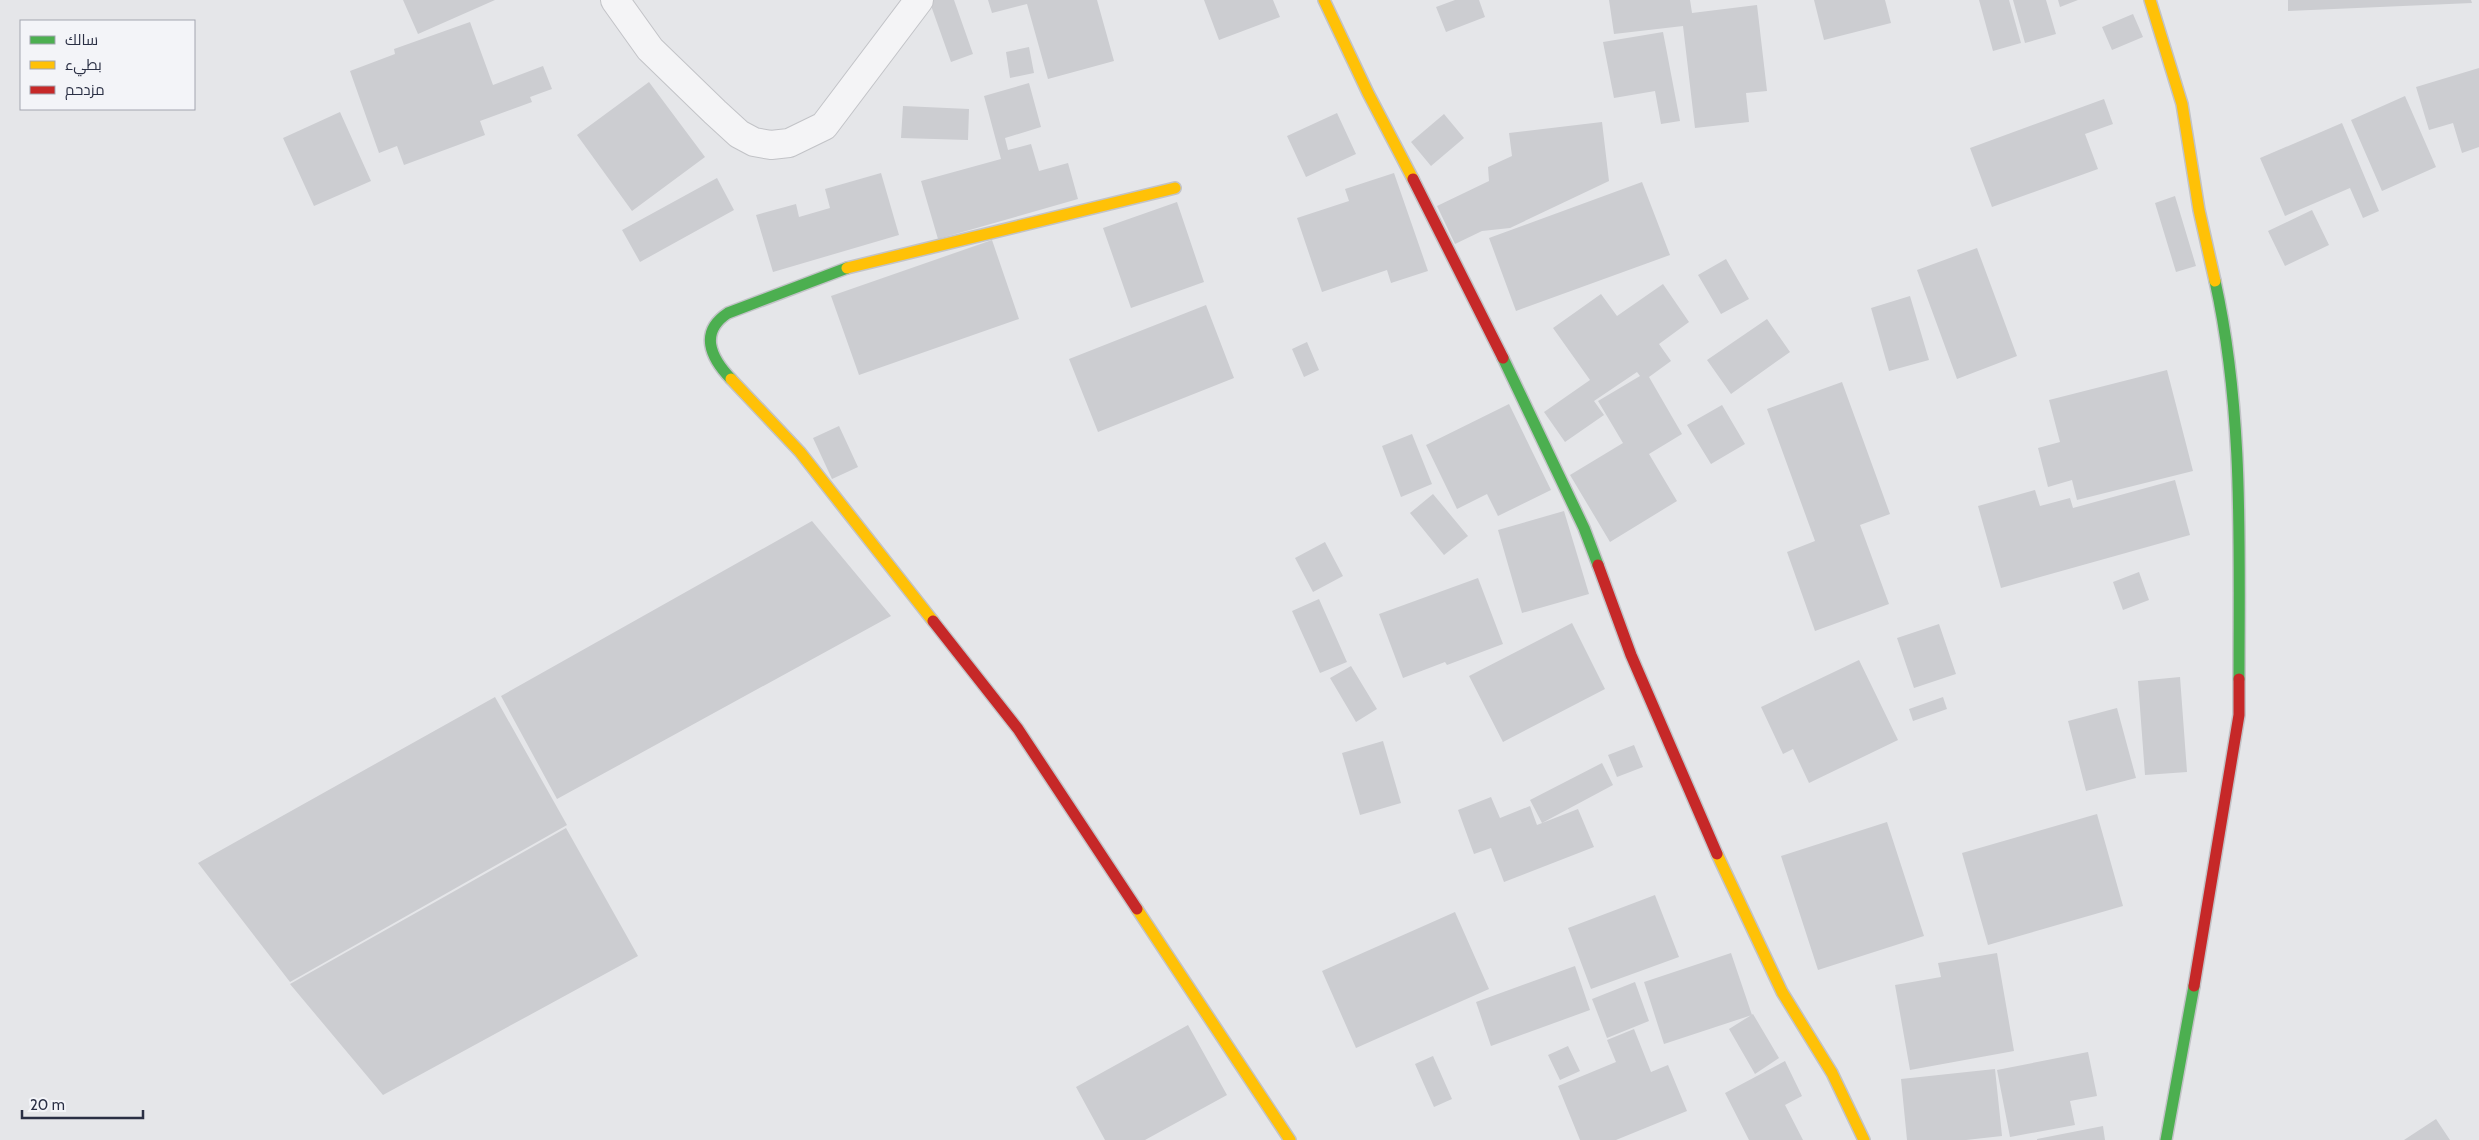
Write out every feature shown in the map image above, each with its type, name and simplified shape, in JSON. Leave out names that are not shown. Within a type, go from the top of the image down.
[{"type":"street","points":[[615,0],[650,49],[715,112],[739,134],[754,142],[771,145],[789,143],[824,126],[919,0]]},
{"type":"street","points":[[1324,0],[1368,93],[1475,299],[1584,528],[1631,655],[1696,809],[1782,992],[1832,1073],[1864,1140]]},
{"type":"street","points":[[2150,0],[2182,104],[2199,210],[2226,330],[2234,392],[2239,550],[2239,715],[2204,928],[2166,1140]]},
{"type":"street","points":[[1175,188],[837,271],[728,313],[711,327],[710,341],[715,357],[726,374],[800,452],[1018,729],[1290,1140]]},
{"type":"building","points":[[403,0],[495,0],[418,34]]},
{"type":"building","points":[[929,0],[954,0],[973,54],[951,62]]},
{"type":"building","points":[[988,0],[1097,0],[1114,61],[1048,79],[1027,4],[992,13]]},
{"type":"building","points":[[1204,0],[1273,0],[1280,17],[1219,40]]},
{"type":"building","points":[[1455,0],[1479,0],[1485,17],[1446,32],[1436,7]]},
{"type":"building","points":[[1609,0],[1690,0],[1692,13],[1757,5],[1767,91],[1746,93],[1749,122],[1695,128],[1683,26],[1614,34]]},
{"type":"building","points":[[1814,0],[1885,0],[1891,23],[1824,40]]},
{"type":"building","points":[[1979,0],[2009,0],[2021,43],[1993,51]]},
{"type":"building","points":[[2013,0],[2046,0],[2056,34],[2025,43]]},
{"type":"building","points":[[2058,0],[2078,0],[2060,7]]},
{"type":"building","points":[[2288,0],[2471,0],[2472,3],[2288,11]]},
{"type":"building","points":[[2133,14],[2143,37],[2112,50],[2102,27]]},
{"type":"building","points":[[470,22],[493,85],[543,66],[552,89],[530,97],[532,102],[480,121],[485,135],[404,165],[397,146],[379,153],[350,71],[395,54],[394,49]]},
{"type":"building","points":[[1663,32],[1680,121],[1661,124],[1655,91],[1614,98],[1603,42]]},
{"type":"building","points":[[1029,47],[1034,73],[1010,78],[1006,52]]},
{"type":"building","points":[[2479,68],[2479,147],[2462,153],[2453,123],[2429,130],[2416,87]]},
{"type":"building","points":[[649,82],[705,157],[632,211],[577,135]]},
{"type":"building","points":[[1029,83],[1041,127],[1005,138],[1008,150],[1031,144],[1039,171],[1068,163],[1078,199],[938,239],[921,181],[1001,159],[984,96]]},
{"type":"building","points":[[2405,96],[2436,167],[2382,191],[2351,120]]},
{"type":"building","points":[[2104,99],[2113,124],[2085,134],[2098,169],[1992,207],[1970,148]]},
{"type":"building","points":[[903,106],[969,109],[968,140],[901,138]]},
{"type":"building","points":[[340,112],[371,181],[314,206],[283,138]]},
{"type":"building","points":[[1337,113],[1356,154],[1306,177],[1287,136]]},
{"type":"building","points":[[1444,114],[1464,138],[1431,166],[1411,142]]},
{"type":"building","points":[[1602,122],[1609,181],[1510,228],[1482,231],[1455,244],[1437,206],[1489,181],[1488,167],[1512,156],[1509,133]]},
{"type":"building","points":[[2342,123],[2379,211],[2363,218],[2350,188],[2285,216],[2260,158]]},
{"type":"building","points":[[881,173],[899,235],[773,272],[756,215],[796,204],[799,217],[830,208],[825,189]]},
{"type":"building","points":[[1394,173],[1428,271],[1391,283],[1387,270],[1322,292],[1297,218],[1349,201],[1345,189]]},
{"type":"building","points":[[717,178],[734,210],[640,262],[622,230]]},
{"type":"building","points":[[1642,182],[1670,255],[1516,311],[1489,238]]},
{"type":"building","points":[[2175,196],[2196,266],[2176,272],[2155,203]]},
{"type":"building","points":[[1177,202],[1204,282],[1131,308],[1103,228]]},
{"type":"building","points":[[2312,210],[2329,245],[2285,266],[2268,231]]},
{"type":"building","points":[[992,240],[1019,319],[859,375],[831,296]]},
{"type":"building","points":[[1977,248],[2017,356],[1957,379],[1917,270]]},
{"type":"building","points":[[1726,259],[1749,299],[1721,314],[1698,275]]},
{"type":"building","points":[[1663,284],[1689,322],[1659,344],[1671,361],[1649,377],[1682,434],[1649,454],[1677,501],[1610,542],[1570,475],[1623,443],[1598,401],[1640,376],[1637,372],[1594,401],[1604,415],[1565,442],[1544,412],[1590,380],[1553,328],[1601,294],[1617,316]]},
{"type":"building","points":[[1910,296],[1929,360],[1889,371],[1871,308]]},
{"type":"building","points":[[1206,305],[1234,378],[1098,432],[1069,359]]},
{"type":"building","points":[[1767,319],[1790,352],[1731,394],[1707,360]]},
{"type":"building","points":[[1307,342],[1319,370],[1304,377],[1292,349]]},
{"type":"building","points":[[2167,370],[2193,471],[2077,500],[2072,480],[2048,487],[2038,448],[2060,442],[2049,400]]},
{"type":"building","points":[[1842,382],[1890,514],[1860,525],[1889,604],[1815,631],[1787,552],[1815,541],[1767,409]]},
{"type":"building","points":[[1509,404],[1551,490],[1498,516],[1487,494],[1457,509],[1426,445]]},
{"type":"building","points":[[1722,405],[1745,444],[1711,464],[1687,425]]},
{"type":"building","points":[[839,426],[858,467],[832,479],[813,438]]},
{"type":"building","points":[[1412,434],[1432,484],[1401,497],[1382,446]]},
{"type":"building","points":[[2175,480],[2190,535],[2001,588],[1978,506],[2035,490],[2040,506],[2070,498],[2073,508]]},
{"type":"building","points":[[1433,494],[1468,536],[1444,555],[1410,513]]},
{"type":"building","points":[[1564,511],[1589,594],[1522,613],[1498,530]]},
{"type":"building","points":[[812,521],[891,616],[557,799],[501,696]]},
{"type":"building","points":[[1325,542],[1343,576],[1313,592],[1295,558]]},
{"type":"building","points":[[2139,572],[2149,600],[2123,610],[2113,582]]},
{"type":"building","points":[[1478,578],[1503,644],[1447,665],[1445,662],[1403,678],[1379,614]]},
{"type":"building","points":[[1319,599],[1347,662],[1320,673],[1292,611]]},
{"type":"building","points":[[1572,623],[1605,689],[1503,742],[1469,676]]},
{"type":"building","points":[[1939,624],[1956,674],[1914,688],[1897,638]]},
{"type":"building","points":[[1859,660],[1898,740],[1809,783],[1793,749],[1783,754],[1761,707]]},
{"type":"building","points":[[1351,666],[1377,709],[1356,722],[1330,678]]},
{"type":"building","points":[[2180,677],[2187,772],[2145,775],[2138,681]]},
{"type":"building","points":[[495,697],[567,825],[290,982],[198,863]]},
{"type":"building","points":[[1943,697],[1947,709],[1913,721],[1909,709]]},
{"type":"building","points":[[2117,708],[2136,778],[2086,791],[2068,721]]},
{"type":"building","points":[[1383,741],[1401,803],[1360,815],[1342,753]]},
{"type":"building","points":[[1634,745],[1643,767],[1617,777],[1608,755]]},
{"type":"building","points":[[1602,763],[1613,785],[1542,823],[1530,800]]},
{"type":"building","points":[[1491,797],[1500,818],[1530,806],[1537,825],[1578,809],[1594,847],[1504,882],[1491,848],[1474,854],[1458,810]]},
{"type":"building","points":[[2097,814],[2123,906],[1988,945],[1962,853]]},
{"type":"building","points":[[1887,822],[1924,936],[1818,970],[1781,856]]},
{"type":"building","points":[[566,828],[638,956],[383,1095],[290,984]]},
{"type":"building","points":[[1655,895],[1679,957],[1591,989],[1568,928]]},
{"type":"building","points":[[1455,912],[1489,989],[1356,1048],[1322,971]]},
{"type":"building","points":[[1731,953],[1752,1015],[1664,1044],[1644,982]]},
{"type":"building","points":[[1997,953],[2014,1051],[1910,1070],[1895,985],[1941,977],[1938,963]]},
{"type":"building","points":[[1575,966],[1590,1010],[1491,1046],[1476,1002]]},
{"type":"building","points":[[1635,982],[1649,1021],[1607,1038],[1592,999]]},
{"type":"building","points":[[1753,1014],[1779,1058],[1755,1074],[1729,1029]]},
{"type":"building","points":[[1188,1025],[1227,1095],[1145,1140],[1105,1140],[1076,1087]]},
{"type":"building","points":[[1634,1029],[1651,1072],[1668,1065],[1687,1111],[1616,1140],[1580,1140],[1558,1086],[1616,1062],[1607,1040]]},
{"type":"building","points":[[1568,1046],[1580,1071],[1560,1080],[1548,1055]]},
{"type":"building","points":[[2088,1052],[2097,1096],[2070,1101],[2075,1125],[2010,1137],[1997,1070]]},
{"type":"building","points":[[1433,1056],[1452,1099],[1434,1107],[1415,1064]]},
{"type":"building","points":[[1785,1061],[1802,1096],[1785,1105],[1803,1140],[1749,1140],[1725,1093]]},
{"type":"building","points":[[1995,1069],[2002,1136],[1966,1140],[1907,1140],[1901,1079]]},
{"type":"building","points":[[2436,1119],[2450,1140],[2404,1140]]},
{"type":"building","points":[[2103,1126],[2105,1140],[2037,1140],[2037,1139]]},
{"type":"traffic: fast","points":[[731,379],[718,362],[711,345],[713,328],[719,320],[728,313],[847,268]]},
{"type":"traffic: fast","points":[[2215,281],[2231,379],[2235,429],[2239,529],[2239,679]]},
{"type":"traffic: fast","points":[[1503,358],[1584,528],[1598,565]]},
{"type":"traffic: fast","points":[[2166,1140],[2194,986]]},
{"type":"traffic: slow","points":[[1324,0],[1368,93],[1413,179]]},
{"type":"traffic: slow","points":[[2150,0],[2182,104],[2199,210],[2215,281]]},
{"type":"traffic: slow","points":[[847,268],[1175,188]]},
{"type":"traffic: slow","points":[[731,379],[800,452],[933,621]]},
{"type":"traffic: slow","points":[[1717,854],[1782,992],[1832,1073],[1864,1140]]},
{"type":"traffic: slow","points":[[1137,909],[1290,1140]]},
{"type":"traffic: jam","points":[[1413,179],[1503,358]]},
{"type":"traffic: jam","points":[[1598,565],[1631,655],[1717,854]]},
{"type":"traffic: jam","points":[[933,621],[1018,729],[1137,909]]},
{"type":"traffic: jam","points":[[2194,986],[2239,715],[2239,679]]}]
